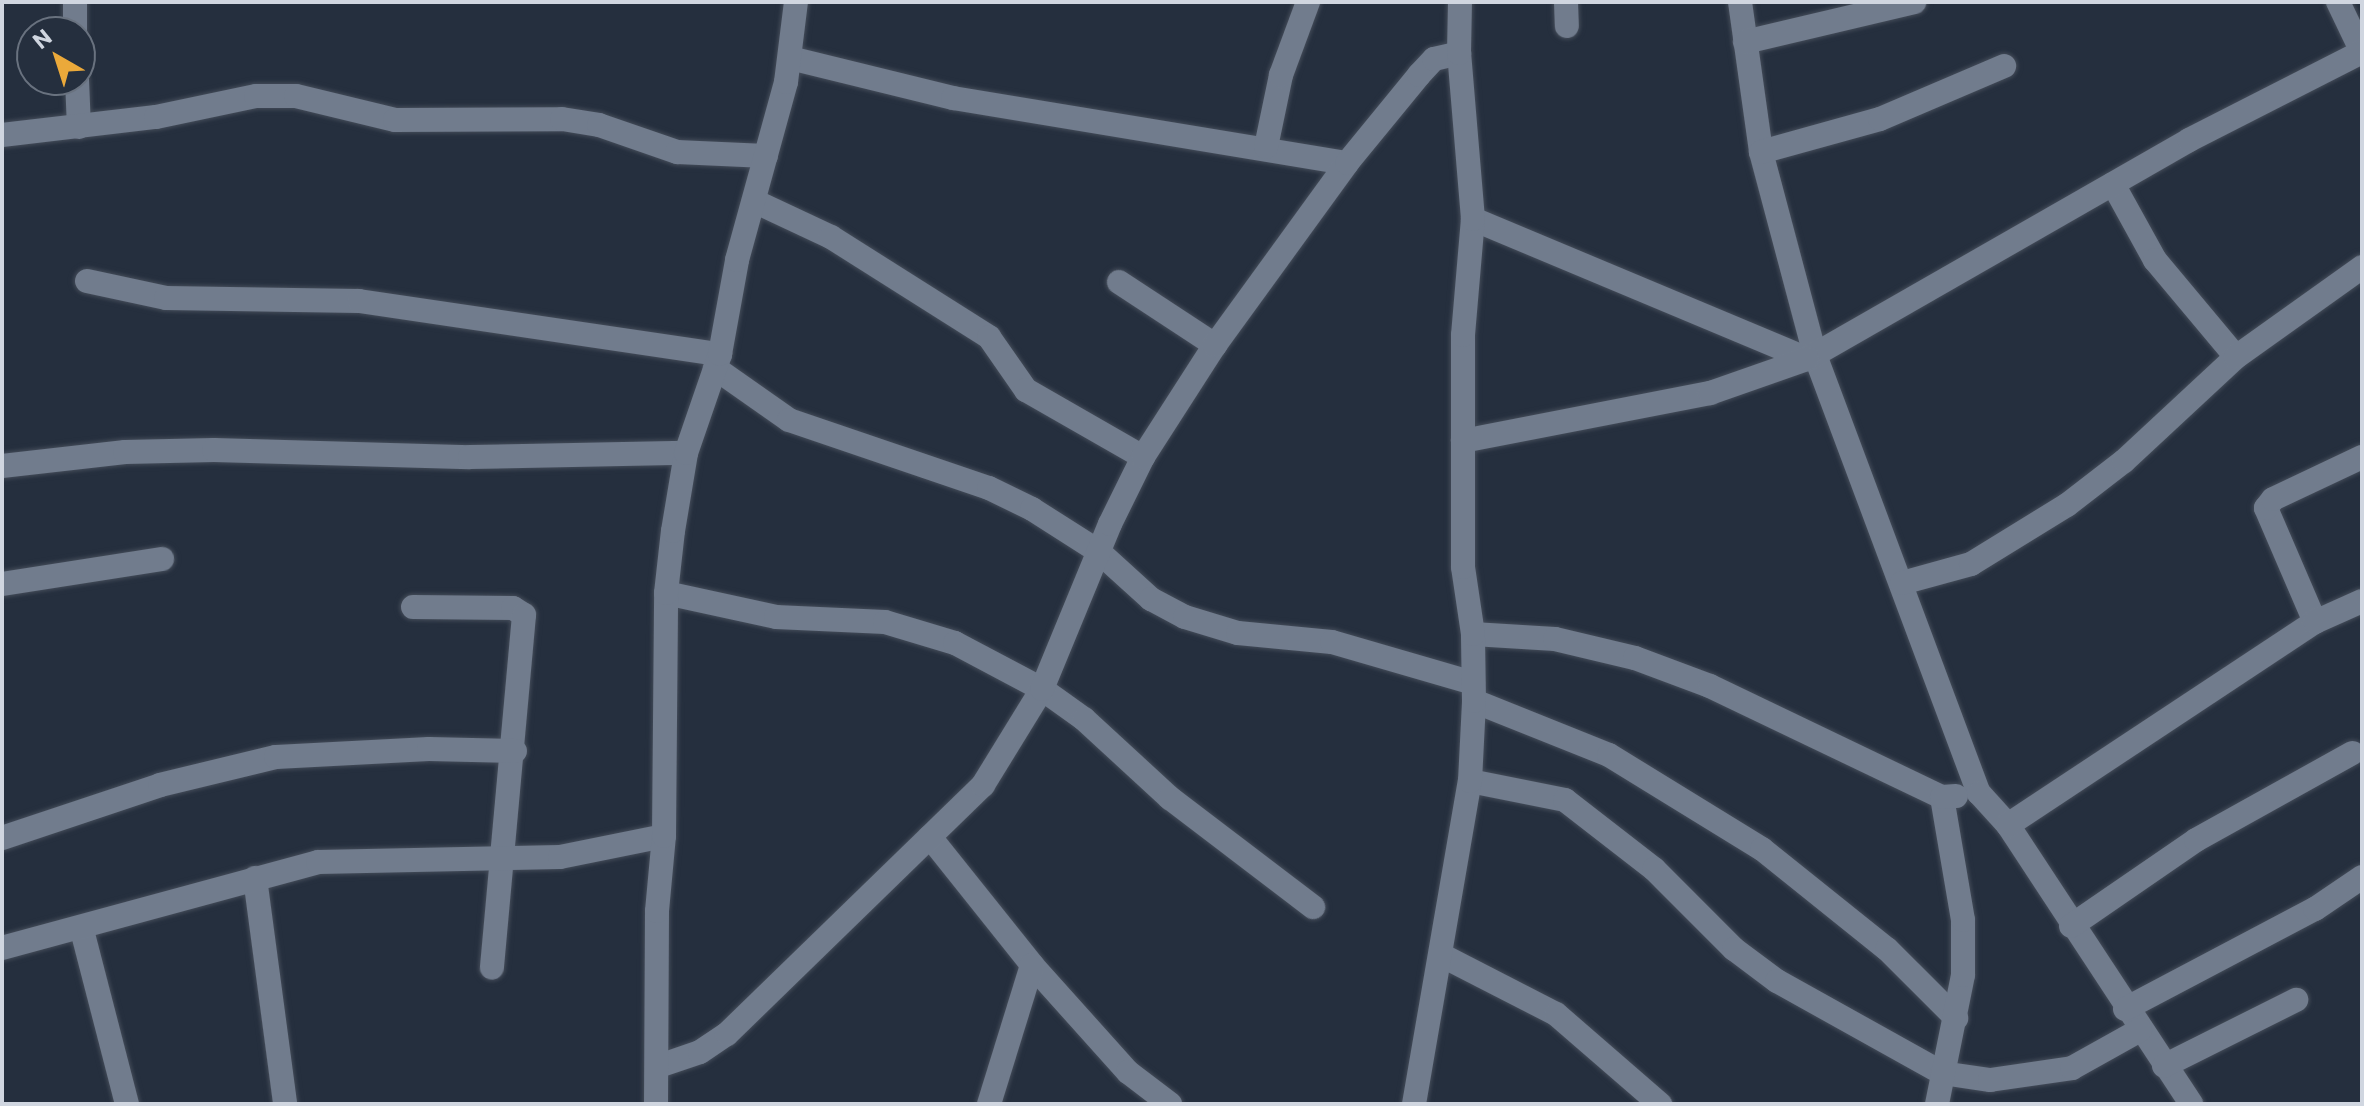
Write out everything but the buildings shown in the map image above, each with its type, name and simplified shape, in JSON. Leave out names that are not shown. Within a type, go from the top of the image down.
[{"type":"street","points":[[656,1104],[659,1066],[657,911],[664,836],[666,593],[686,453],[718,361],[790,58],[796,2]]},
{"type":"street","points":[[1266,147],[1281,75],[1308,2]]},
{"type":"street","points":[[1414,1104],[1470,781],[1474,692],[1473,634],[1463,567],[1463,335],[1473,219],[1459,53],[1460,2]]},
{"type":"street","points":[[1740,2],[1761,152],[1811,357],[1902,583],[1979,793],[2008,825],[2125,1009],[2191,1104]]},
{"type":"street","points":[[1745,42],[1914,2]]},
{"type":"street","points":[[1463,441],[1710,393],[1811,357],[2113,184],[2362,52],[2338,2]]},
{"type":"street","points":[[659,1066],[700,1052],[736,1026],[983,785],[1042,689],[1098,551],[1143,457],[1215,345],[1347,163],[1434,59],[1459,53]]},
{"type":"street","points":[[790,58],[953,98],[1266,147],[1347,163]]},
{"type":"street","points":[[1761,152],[1880,119],[2004,66]]},
{"type":"street","points":[[78,96],[79,127]]},
{"type":"street","points":[[2,135],[79,127],[256,96],[296,96],[395,120],[562,119],[599,125],[677,152],[766,156]]},
{"type":"street","points":[[2113,184],[2155,260],[2236,357]]},
{"type":"street","points":[[754,201],[831,237],[989,337],[1026,390],[1143,457]]},
{"type":"street","points":[[1473,219],[1811,357]]},
{"type":"street","points":[[1902,583],[1971,564],[2067,505],[2124,461],[2236,357],[2362,267]]},
{"type":"street","points":[[87,281],[166,298],[359,301],[718,361],[789,420],[989,488],[1098,551],[1151,599],[1185,617],[1238,633],[1332,642],[1474,692],[1609,755],[1762,849],[1887,949],[1956,1018]]},
{"type":"street","points":[[1119,282],[1215,345]]},
{"type":"street","points":[[2,466],[125,452],[199,450],[470,457],[686,453]]},
{"type":"street","points":[[2315,622],[2266,508],[2273,499],[2362,457]]},
{"type":"street","points":[[2,584],[162,559]]},
{"type":"street","points":[[666,593],[776,617],[913,628],[1042,689],[1200,822],[1313,907]]},
{"type":"street","points":[[2008,825],[2315,622],[2362,601]]},
{"type":"street","points":[[413,607],[513,608],[524,615],[515,751],[500,860],[492,968]]},
{"type":"street","points":[[1473,634],[1555,639],[1635,658],[1710,686],[1942,797],[1979,793]]},
{"type":"street","points":[[2,838],[160,785],[276,757],[429,749],[515,751]]},
{"type":"street","points":[[2071,926],[2196,840],[2352,753]]},
{"type":"street","points":[[1470,781],[1565,800],[1654,869],[1734,949],[1777,981],[1942,1073],[1990,1080],[2072,1068],[2140,1030]]},
{"type":"street","points":[[1937,1104],[1963,975],[1963,920],[1942,797]]},
{"type":"street","points":[[2,948],[82,930],[255,878],[352,859],[500,860],[560,857],[664,836]]},
{"type":"street","points":[[930,837],[1032,965],[1128,1072],[1170,1104]]},
{"type":"street","points":[[2125,1009],[2315,909],[2362,877]]},
{"type":"street","points":[[255,878],[285,1104]]},
{"type":"street","points":[[82,930],[127,1104]]},
{"type":"street","points":[[1441,955],[1556,1014],[1660,1104]]},
{"type":"street","points":[[989,1104],[1032,965]]},
{"type":"street","points":[[2164,1066],[2296,1000]]}]
